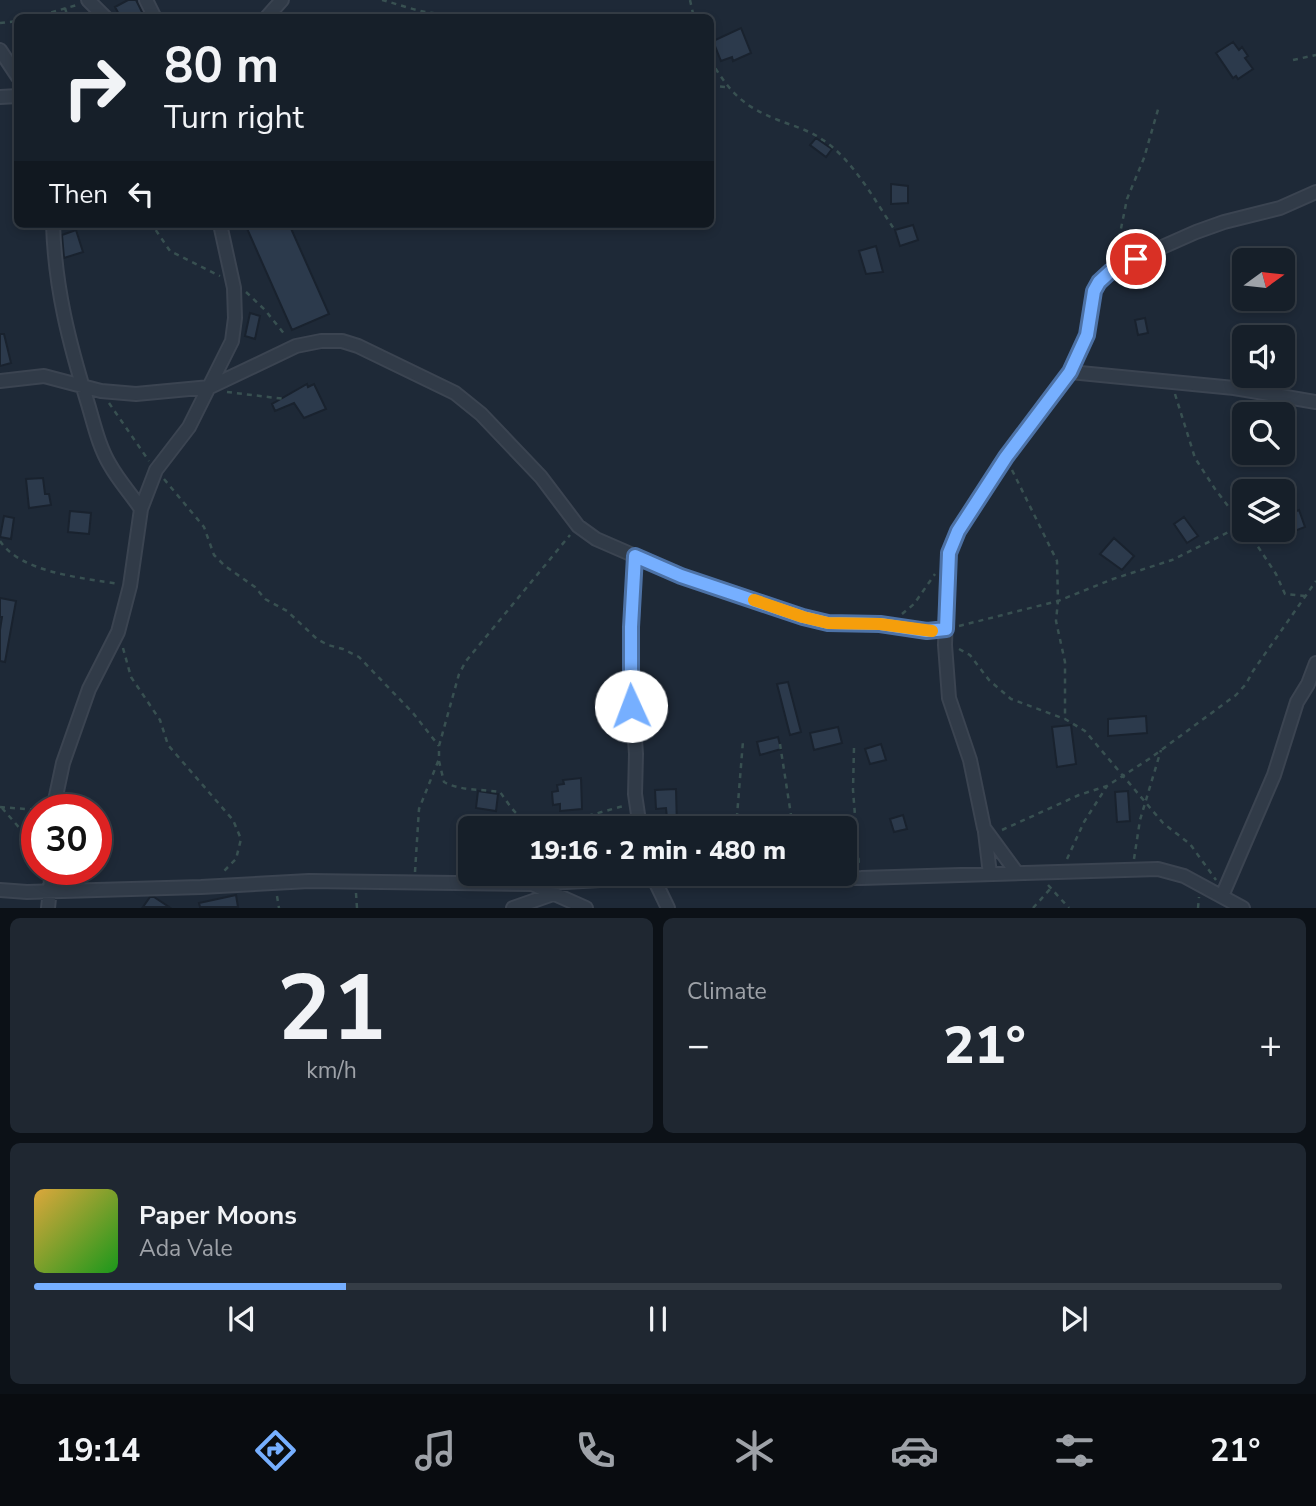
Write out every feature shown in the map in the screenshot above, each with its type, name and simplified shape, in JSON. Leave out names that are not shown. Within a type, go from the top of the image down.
[{"type":"street","points":[[270,14],[282,0]]},
{"type":"street","points":[[89,1],[102,14]]},
{"type":"street","points":[[0,50],[14,71]]},
{"type":"street","points":[[990,874],[987,832],[970,761],[949,698],[945,645],[949,553],[958,531],[1006,457],[1070,372],[1087,335],[1094,291],[1099,282],[1111,271],[1196,232],[1280,208],[1316,192]]},
{"type":"street","points":[[53,228],[56,279],[83,387],[106,458],[141,509]]},
{"type":"street","points":[[56,794],[63,763],[89,689],[118,632],[130,586],[141,509],[156,470],[189,427],[213,386],[232,341],[235,318],[232,281],[221,228]]},
{"type":"street","points":[[0,381],[44,376],[101,391],[136,394],[213,386],[296,346],[321,341],[342,341],[358,346],[455,393],[481,414],[541,477],[578,526],[596,539],[681,576],[803,617],[828,623],[880,624],[927,631],[946,629]]},
{"type":"street","points":[[1070,372],[1172,380],[1292,396],[1316,402]]},
{"type":"street","points":[[635,556],[630,666],[638,816]]},
{"type":"street","points":[[1223,893],[1274,775],[1297,702],[1316,663]]},
{"type":"street","points":[[987,832],[1017,873]]},
{"type":"street","points":[[857,878],[1169,871],[1223,893],[1243,908]]},
{"type":"street","points":[[0,890],[201,887],[309,881],[458,883]]},
{"type":"street","points":[[48,908],[51,885]]},
{"type":"street","points":[[535,886],[586,908]]},
{"type":"street","points":[[655,886],[668,908]]},
{"type":"street","points":[[513,908],[553,894]]},
{"type":"path","points":[[382,0],[442,14],[471,14]]},
{"type":"path","points":[[45,14],[89,1]]},
{"type":"path","points":[[65,8],[67,14]]},
{"type":"path","points":[[1293,60],[1316,55]]},
{"type":"path","points":[[714,66],[727,87],[748,106],[804,129],[825,141],[862,181],[894,229]]},
{"type":"path","points":[[714,86],[727,87]]},
{"type":"path","points":[[1111,271],[1121,237],[1127,199],[1144,158],[1159,106]]},
{"type":"path","points":[[154,228],[170,251],[232,281],[254,298],[296,346]]},
{"type":"path","points":[[1172,380],[1195,458],[1232,511]]},
{"type":"path","points":[[213,386],[232,394],[285,398]]},
{"type":"path","points":[[101,391],[156,470],[204,527],[214,555],[255,587],[265,599],[287,611],[317,639],[359,657],[390,688],[439,746]]},
{"type":"path","points":[[1006,457],[1028,508],[1039,523],[1057,561],[1056,621],[1065,662],[1065,719]]},
{"type":"path","points":[[578,526],[466,661],[459,674],[439,746],[444,782],[464,789],[477,788],[499,792],[519,816],[533,821],[581,818],[626,806],[632,802],[635,794]]},
{"type":"path","points":[[946,629],[1058,601],[1172,560],[1232,533]]},
{"type":"path","points":[[0,541],[7,551],[51,572],[130,586]]},
{"type":"path","points":[[1254,542],[1285,594],[1305,596]]},
{"type":"path","points":[[880,624],[914,604],[949,553]]},
{"type":"path","points":[[987,832],[1107,786],[1236,695],[1316,581]]},
{"type":"path","points":[[118,632],[131,677],[160,720],[168,745],[233,820],[241,839],[236,859],[220,875]]},
{"type":"path","points":[[945,645],[970,655],[989,680],[1012,699],[1065,719],[1085,731],[1163,823],[1190,844],[1223,893]]},
{"type":"path","points":[[737,816],[743,741]]},
{"type":"path","points":[[780,744],[791,816]]},
{"type":"path","points":[[854,748],[854,821],[861,878]]},
{"type":"path","points":[[1132,870],[1137,836],[1161,750]]},
{"type":"path","points":[[415,882],[419,809],[439,758]]},
{"type":"path","points":[[1062,874],[1084,822],[1107,786]]},
{"type":"path","points":[[1,807],[21,809]]},
{"type":"path","points":[[1,807],[21,830]]},
{"type":"path","points":[[1036,873],[1069,908]]},
{"type":"path","points":[[1033,908],[1051,888]]},
{"type":"building","points":[[128,0],[136,0],[143,14],[119,14],[115,7]]},
{"type":"building","points":[[741,28],[751,53],[733,61],[732,57],[721,61],[714,41]]},
{"type":"building","points":[[1233,42],[1239,50],[1242,47],[1248,56],[1245,58],[1253,69],[1238,79],[1236,76],[1233,78],[1216,53]]},
{"type":"building","points":[[816,138],[832,149],[826,157],[810,145]]},
{"type":"building","points":[[891,184],[908,186],[908,203],[891,204]]},
{"type":"building","points":[[913,225],[918,240],[900,246],[895,230]]},
{"type":"building","points":[[247,228],[291,228],[329,314],[292,330]]},
{"type":"building","points":[[76,230],[83,252],[64,258],[62,235]]},
{"type":"building","points":[[876,246],[883,272],[866,274],[859,251]]},
{"type":"building","points":[[250,313],[260,316],[255,339],[245,336]]},
{"type":"building","points":[[1145,318],[1148,333],[1138,335],[1135,320]]},
{"type":"building","points":[[0,334],[4,334],[11,363],[0,366]]},
{"type":"building","points":[[307,384],[308,387],[314,384],[326,409],[304,418],[294,403],[275,411],[272,404]]},
{"type":"building","points":[[43,478],[45,494],[49,494],[51,505],[29,508],[26,479]]},
{"type":"building","points":[[1299,510],[1305,527],[1295,531],[1295,512]]},
{"type":"building","points":[[70,511],[91,513],[89,534],[68,532]]},
{"type":"building","points":[[4,516],[14,518],[11,539],[0,537]]},
{"type":"building","points":[[1184,517],[1198,536],[1187,543],[1174,524]]},
{"type":"building","points":[[1114,538],[1134,556],[1122,570],[1100,554]]},
{"type":"building","points":[[0,598],[16,601],[5,662],[0,661]]},
{"type":"building","points":[[788,682],[801,732],[790,735],[777,684]]},
{"type":"building","points":[[661,695],[665,713],[649,716],[646,702],[650,701],[649,698]]},
{"type":"building","points":[[1146,716],[1147,733],[1108,736],[1108,719]]},
{"type":"building","points":[[1071,725],[1076,764],[1057,767],[1052,727]]},
{"type":"building","points":[[838,727],[842,743],[814,750],[810,733]]},
{"type":"building","points":[[778,737],[781,749],[760,755],[757,742]]},
{"type":"building","points":[[881,744],[886,760],[870,764],[865,749]]},
{"type":"building","points":[[581,778],[582,809],[560,811],[560,804],[553,805],[552,792],[558,791],[557,785],[564,784],[563,780]]},
{"type":"building","points":[[676,789],[677,816],[667,816],[666,808],[656,809],[655,790]]},
{"type":"building","points":[[478,791],[498,794],[496,811],[476,808]]},
{"type":"building","points":[[1128,791],[1130,821],[1117,822],[1115,792]]},
{"type":"building","points":[[903,815],[907,829],[894,832],[890,819]]},
{"type":"building","points":[[236,895],[238,907],[200,907],[199,903]]},
{"type":"building","points":[[150,897],[154,897],[169,907],[143,907]]},
{"type":"slow traffic","points":[[754,600],[828,623],[880,624],[932,631]]},
{"type":"route","points":[[631,706],[631,627],[635,556],[681,576],[828,623],[880,624],[927,631],[946,629],[949,553],[958,531],[1006,457],[1070,372],[1087,335],[1094,291],[1099,282],[1111,271],[1136,259]]}]
